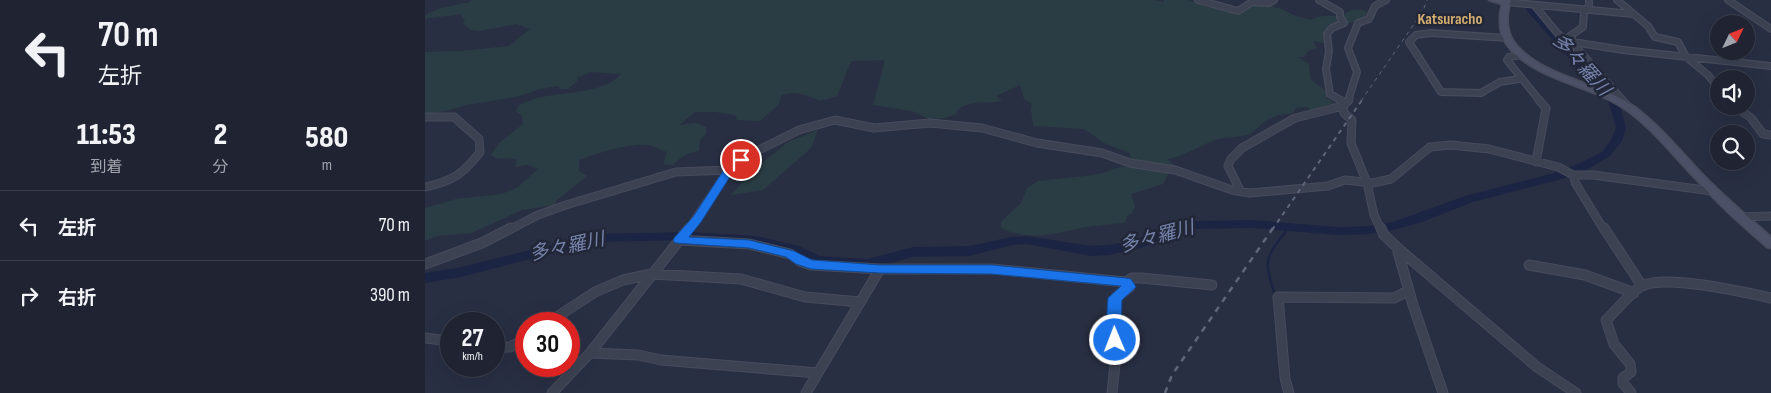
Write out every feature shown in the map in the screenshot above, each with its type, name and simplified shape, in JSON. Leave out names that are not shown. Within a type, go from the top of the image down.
[{"type":"main road","points":[[1493,0],[1507,1],[1504,29],[1507,38],[1521,55],[1570,82],[1624,105],[1659,135],[1712,191],[1771,244]]},
{"type":"street","points":[[1196,0],[1238,11],[1252,2],[1269,3],[1275,0]]},
{"type":"street","points":[[1319,0],[1340,12],[1340,17],[1344,23],[1333,28],[1327,34],[1329,51],[1326,70],[1329,94],[1344,108],[1352,120],[1351,143],[1367,183],[1374,215],[1379,227],[1400,250],[1537,367],[1576,393]]},
{"type":"street","points":[[1241,192],[1228,166],[1241,150],[1254,140],[1278,130],[1294,118],[1344,108],[1349,100],[1357,72],[1348,48],[1358,22],[1369,19],[1375,6],[1386,0]]},
{"type":"street","points":[[1589,0],[1583,27],[1570,36],[1575,45],[1624,105]]},
{"type":"street","points":[[1617,0],[1648,26],[1655,37],[1678,42],[1686,57],[1710,78]]},
{"type":"street","points":[[1728,0],[1771,29]]},
{"type":"street","points":[[1507,1],[1523,5],[1633,14]]},
{"type":"street","points":[[1534,6],[1561,37],[1568,43],[1575,45],[1771,66]]},
{"type":"street","points":[[1507,38],[1431,33],[1416,35],[1409,42],[1441,92],[1481,94],[1499,82],[1519,79]]},
{"type":"street","points":[[1521,55],[1507,58],[1519,79],[1525,82],[1546,108],[1536,162]]},
{"type":"street","points":[[1747,115],[1763,134],[1771,135]]},
{"type":"street","points":[[425,117],[454,117],[479,139],[480,152],[458,178],[425,187]]},
{"type":"street","points":[[552,393],[589,353],[697,219],[729,170],[751,154],[791,133],[816,124],[835,120],[874,128],[930,124],[982,128],[1045,145],[1102,153],[1130,163],[1175,170],[1241,192],[1281,192],[1328,186],[1345,180],[1367,183],[1391,179],[1430,147],[1451,145],[1489,148],[1573,174],[1712,191]]},
{"type":"street","points":[[425,264],[482,243],[538,215],[566,205],[676,172],[729,170]]},
{"type":"street","points":[[1573,174],[1573,179],[1586,197],[1593,214],[1642,286]]},
{"type":"street","points":[[1741,217],[1771,216]]},
{"type":"street","points":[[681,237],[749,244],[790,254],[800,261],[811,265],[880,269],[992,269],[1126,282],[1132,278],[1141,278],[1212,285]]},
{"type":"street","points":[[1400,250],[1398,252],[1408,292],[1443,393]]},
{"type":"street","points":[[1529,265],[1585,275],[1634,293]]},
{"type":"street","points":[[806,393],[880,269]]},
{"type":"street","points":[[565,312],[601,290],[642,275],[651,274],[741,279],[805,297],[860,302]]},
{"type":"street","points":[[1112,393],[1116,354],[1113,326],[1115,298],[1129,287],[1126,282]]},
{"type":"street","points":[[1631,393],[1623,383],[1623,378],[1631,372],[1630,364],[1614,344],[1606,320],[1642,286],[1648,283],[1671,283],[1771,298]]},
{"type":"street","points":[[1289,393],[1283,381],[1278,297],[1394,298],[1408,292]]},
{"type":"street","points":[[425,338],[440,340]]},
{"type":"street","points":[[589,353],[638,355],[661,360],[818,373]]},
{"type":"shaded area","points":[[472,0],[1154,0],[1164,2],[1164,0],[1188,0],[1208,7],[1235,11],[1260,4],[1282,9],[1293,15],[1311,20],[1323,16],[1343,16],[1355,10],[1368,12],[1357,21],[1332,26],[1324,34],[1324,43],[1313,41],[1317,48],[1308,51],[1304,57],[1298,57],[1309,64],[1311,80],[1325,90],[1328,95],[1326,97],[1337,105],[1312,112],[1308,107],[1296,108],[1293,113],[1267,120],[1249,134],[1211,141],[1167,159],[1173,164],[1163,184],[1131,194],[1135,206],[1132,213],[1127,216],[1125,223],[1086,227],[1044,235],[1022,235],[1001,228],[1001,222],[1021,203],[1027,188],[1038,181],[1086,176],[1132,165],[1130,153],[1106,144],[1084,129],[1033,126],[1032,104],[1024,99],[1020,85],[996,96],[1002,101],[970,104],[959,109],[956,114],[945,118],[929,119],[912,111],[873,105],[885,60],[851,61],[837,96],[820,101],[801,94],[786,94],[781,96],[779,104],[760,121],[737,120],[735,115],[716,112],[695,112],[679,125],[696,123],[706,127],[706,134],[700,140],[699,151],[685,155],[673,165],[663,164],[667,152],[648,145],[623,147],[604,152],[579,160],[579,171],[587,176],[557,200],[554,205],[522,210],[471,233],[436,236],[425,241],[425,208],[456,199],[502,194],[518,187],[538,169],[527,165],[515,167],[517,159],[496,158],[491,155],[499,143],[523,124],[522,116],[516,111],[519,105],[537,98],[594,89],[614,81],[621,74],[591,72],[578,77],[577,81],[568,89],[560,89],[558,86],[540,89],[516,97],[466,105],[425,115],[425,52],[461,51],[509,46],[530,29],[516,24],[479,31],[471,30],[463,23],[465,20],[460,14],[425,19],[425,15],[441,8]]},
{"type":"shaded area","points":[[818,130],[811,148],[763,190],[731,195],[752,171],[788,142]]},
{"type":"waterway","name":"多々羅川","points":[[425,278],[461,272],[596,238],[688,236],[742,239],[761,241],[794,249],[818,261],[868,264],[913,252],[970,251],[1011,241],[1027,240],[1091,251],[1109,250],[1135,245],[1180,227],[1193,225],[1253,224],[1338,231],[1369,230],[1394,226],[1469,199],[1558,176],[1584,166],[1606,154],[1616,141],[1621,128],[1614,102],[1530,9],[1526,0]]},
{"type":"waterway","points":[[1275,295],[1269,273],[1268,259],[1288,228]]},
{"type":"waterway","points":[[1276,318],[1276,328]]},
{"type":"waterway","points":[[1280,365],[1280,381],[1283,387]]},
{"type":"railway","points":[[1361,101],[1423,11],[1427,0]]},
{"type":"railway","points":[[1272,230],[1362,100]]},
{"type":"railway","points":[[1165,393],[1172,375],[1273,228]]},
{"type":"district","name":"Katsuracho","points":[[1450,19]]},
{"type":"route","points":[[741,160],[729,170],[727,176],[697,219],[679,240],[749,244],[790,254],[800,261],[811,265],[880,269],[992,269],[1126,282],[1129,287],[1115,298],[1113,326],[1115,340]]}]
